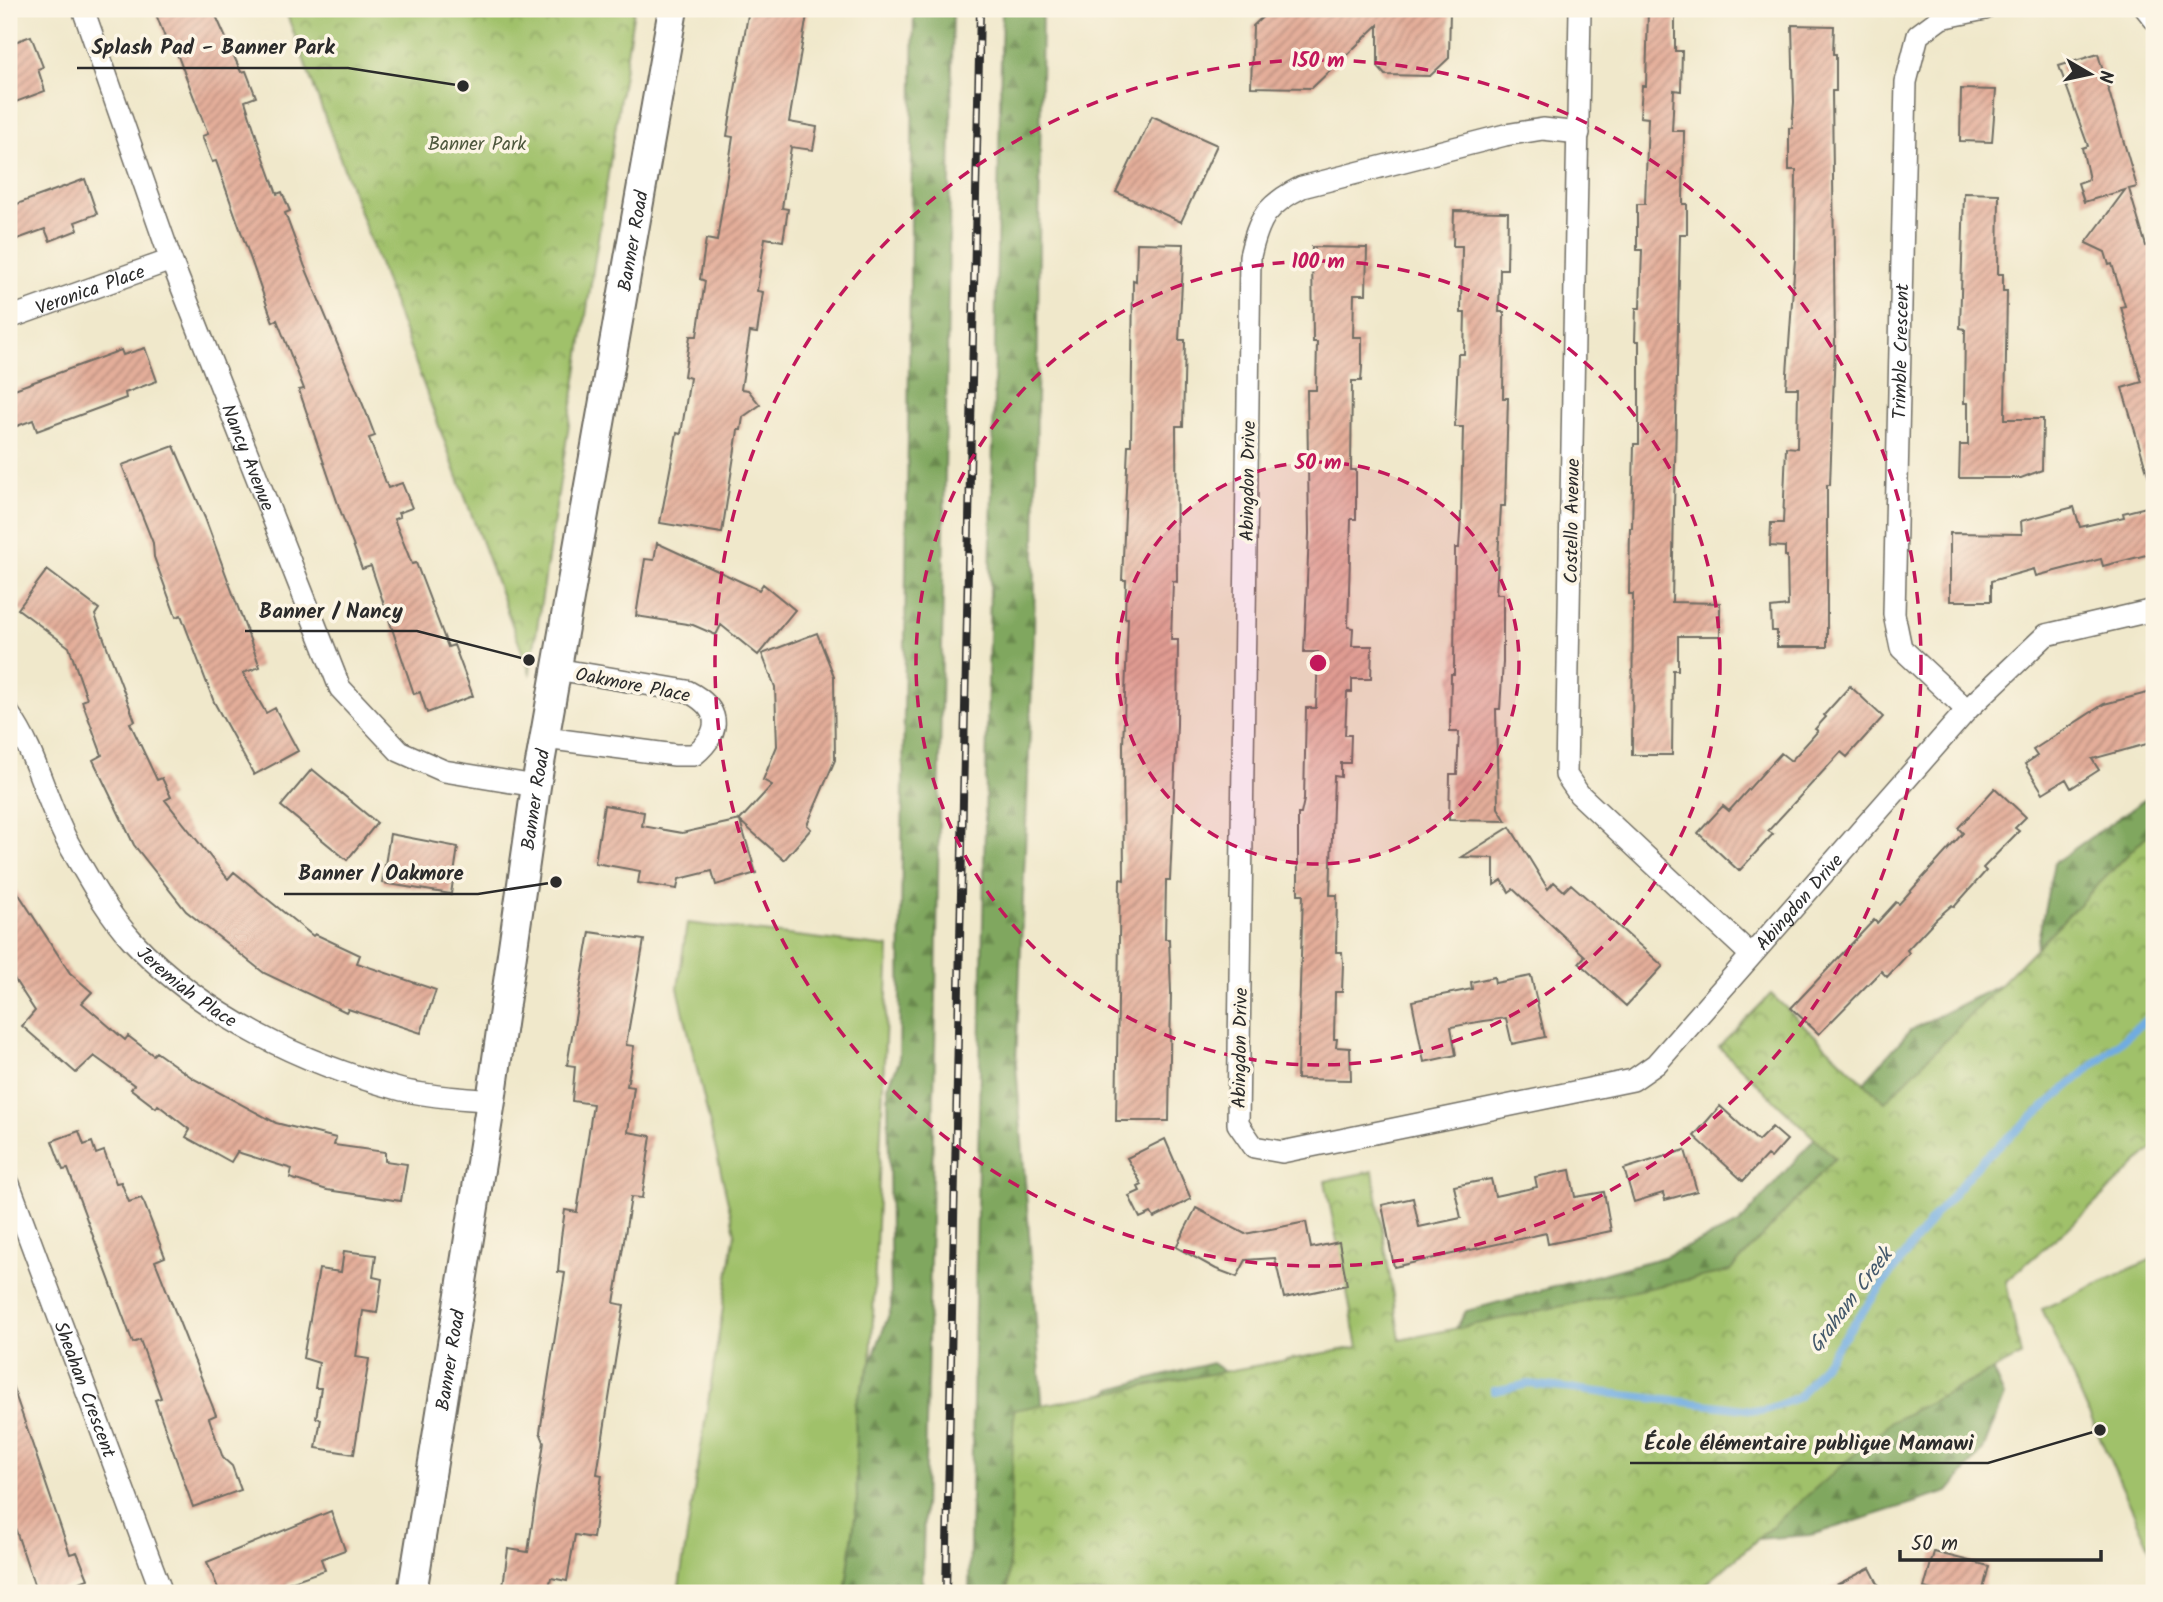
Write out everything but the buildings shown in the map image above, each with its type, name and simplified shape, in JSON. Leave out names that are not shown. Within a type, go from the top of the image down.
[{"type":"street","name":"Nancy Avenue","points":[[83,9],[171,260],[340,688],[399,751],[444,771],[536,786]]},
{"type":"street","name":"Banner Road","points":[[412,1593],[491,1101],[536,786],[673,9]]},
{"type":"street","name":"Costello Avenue","points":[[1580,9],[1566,775],[1579,794],[1750,954]]},
{"type":"street","name":"Trimble Crescent","points":[[1968,710],[1901,648],[1894,614],[1906,95],[1918,35],[1941,18],[1985,9]]},
{"type":"street","points":[[2146,9],[2154,19]]},
{"type":"street","name":"Abingdon Drive","points":[[1579,133],[1544,129],[1505,135],[1301,187],[1276,200],[1257,225],[1250,256],[1238,1124],[1254,1147],[1282,1152],[1633,1080],[1656,1064],[1750,954],[1968,710],[2046,635],[2154,610]]},
{"type":"street","name":"Veronica Place","points":[[9,318],[171,260]]},
{"type":"street","name":"Oakmore Place","points":[[545,738],[675,755],[694,755],[713,732],[714,716],[706,701],[687,691],[556,669]]},
{"type":"street","name":"Jeremiah Place","points":[[9,714],[23,733],[63,834],[94,888],[131,939],[176,983],[284,1050],[403,1090],[491,1101]]},
{"type":"street","name":"Sheahan Crescent","points":[[9,1184],[162,1593]]},
{"type":"green space","name":"Banner Park","points":[[285,9],[634,9],[530,673]]},
{"type":"green space","points":[[914,9],[953,9],[935,1052],[922,1593],[845,1593],[857,1502],[855,1405],[891,1309],[888,1086],[899,1062]]},
{"type":"green space","points":[[1002,9],[1042,9],[1034,634],[1016,1064],[1043,1413],[1068,1421],[1112,1389],[1212,1363],[1253,1392],[1090,1593],[969,1593]]},
{"type":"green space","points":[[2154,793],[2154,1129],[1980,1295],[1970,1319],[2004,1396],[1983,1450],[1948,1492],[1811,1535],[1728,1541],[1428,1377],[1466,1311],[1664,1257],[1739,1224],[1910,1030],[2032,969],[2054,863]]},
{"type":"green space","points":[[2154,835],[2154,1147],[2086,1212],[2006,1281],[2021,1356],[1891,1422],[1696,1593],[1008,1593],[1014,1410],[1358,1347],[1325,1181],[1373,1171],[1400,1340],[1730,1271],[1835,1158],[1719,1047],[1771,994],[1885,1102],[2145,837]]},
{"type":"green space","points":[[687,923],[889,947],[861,1593],[678,1593],[735,1232],[678,988]]},
{"type":"green space","points":[[2154,1258],[2154,1558],[2042,1309]]},
{"type":"waterway","name":"Graham Creek","points":[[1494,1391],[1529,1384],[1763,1411],[1799,1397],[1934,1216],[1981,1161],[2154,1013]]},
{"type":"railway","points":[[946,1593],[980,9]]},
{"type":"place","name":"Splash Pad - Banner Park","points":[[463,86]]},
{"type":"place","name":"Banner / Nancy","points":[[529,660]]},
{"type":"place","name":"Banner / Oakmore","points":[[556,882]]},
{"type":"place","name":"École élémentaire publique Mamawi","points":[[2100,1430]]}]
